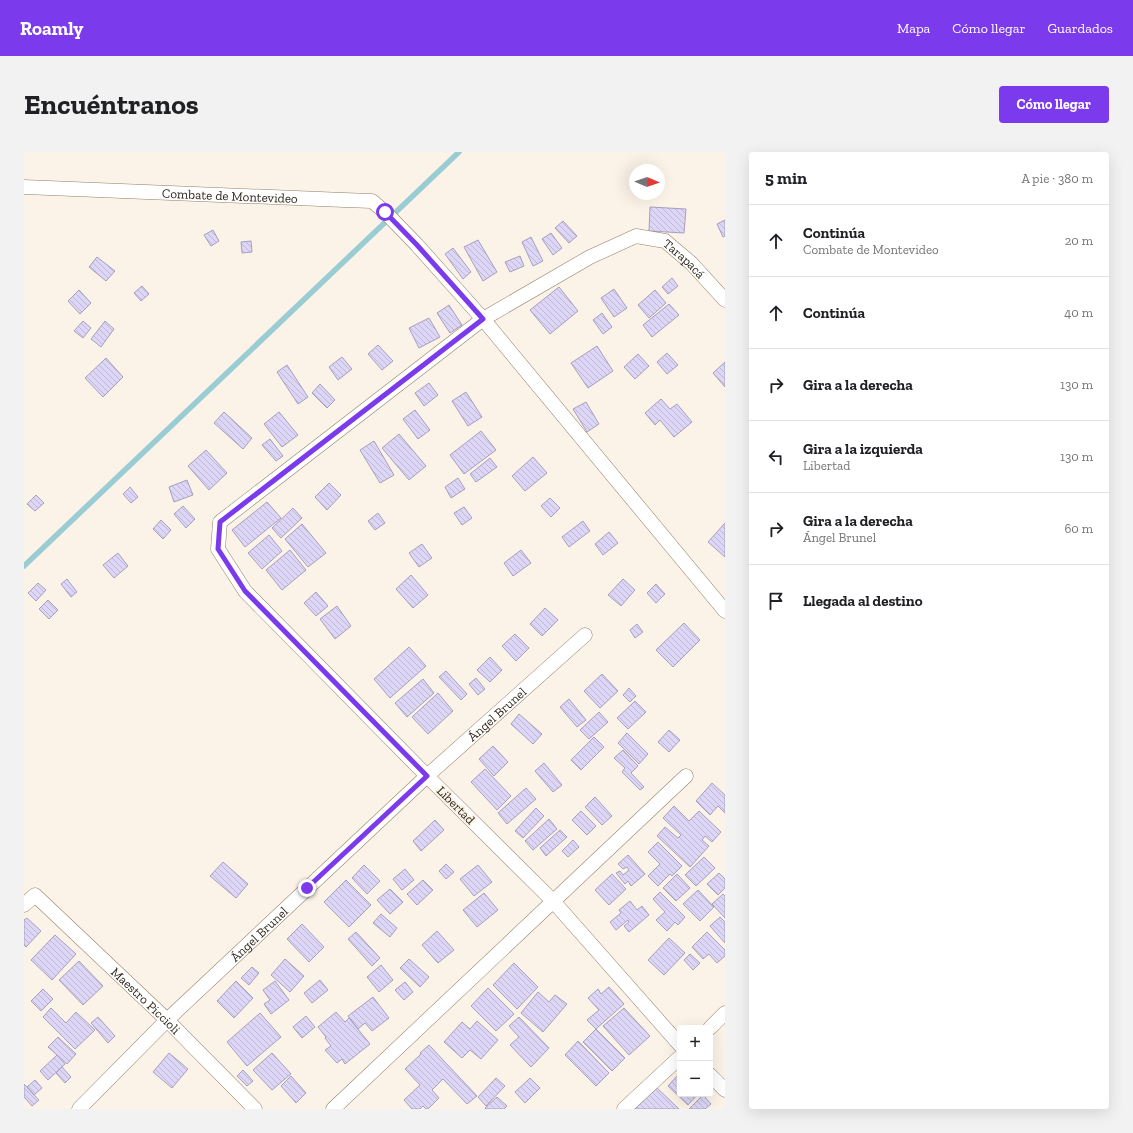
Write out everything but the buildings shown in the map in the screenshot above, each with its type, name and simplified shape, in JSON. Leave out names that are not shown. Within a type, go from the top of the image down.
[{"type":"street","name":"Combate de Montevideo","points":[[24,187],[372,200],[390,216],[483,319],[725,611]]},
{"type":"street","name":"Tarapacá","points":[[220,522],[483,319],[590,257],[636,236],[665,241],[691,263],[725,300]]},
{"type":"street","name":"Libertad","points":[[220,522],[218,549],[245,591],[427,776],[553,901],[677,1042]]},
{"type":"street","name":"Ángel Brunel","points":[[79,1109],[167,1020],[427,776],[585,635]]},
{"type":"street","points":[[333,1109],[686,776]]},
{"type":"street","name":"Maestro Piccioli","points":[[24,905],[35,895],[167,1020],[256,1109]]},
{"type":"street","points":[[713,1025],[725,1013]]},
{"type":"street","points":[[624,1109],[677,1059]]},
{"type":"street","points":[[713,1078],[725,1090]]},
{"type":"waterway","points":[[24,566],[459,152]]},
{"type":"route","points":[[307,888],[427,776],[245,591],[218,549],[220,522],[483,319],[417,245],[385,212]]}]
